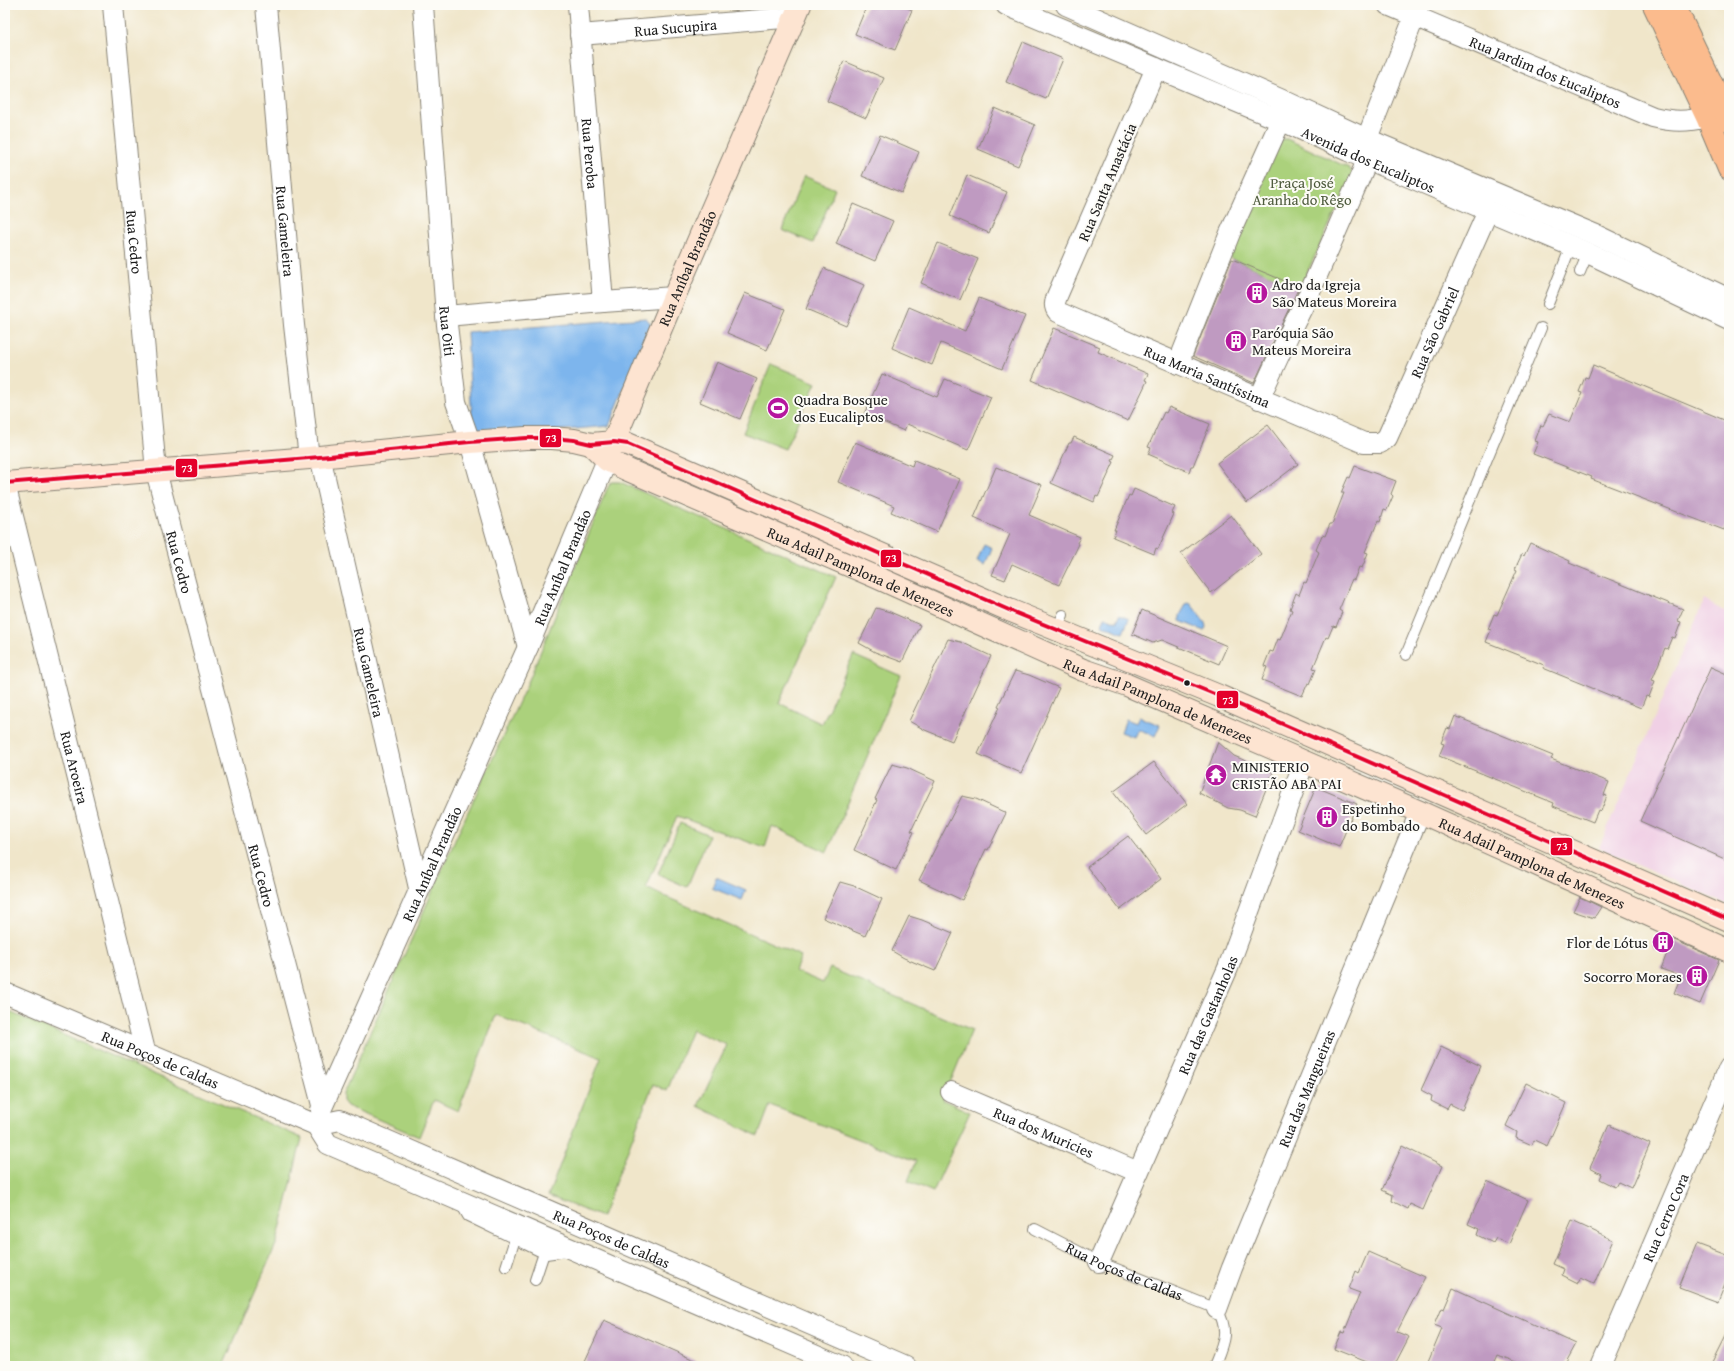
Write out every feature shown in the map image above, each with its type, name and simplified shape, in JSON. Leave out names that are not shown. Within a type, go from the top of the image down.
[{"type":"main road","points":[[1654,5],[1707,118],[1729,169]]},
{"type":"main road","points":[[1674,5],[1729,120]]},
{"type":"main road","name":"Rua Aníbal Brandão","points":[[610,451],[674,297],[797,11]]},
{"type":"main road","name":"Rua Adail Pamplona de Menezes","points":[[5,484],[470,442],[552,438],[574,440],[591,444],[610,451],[773,533],[1083,670],[1127,685],[1420,812],[1729,951]]},
{"type":"main road","name":"Rua Adail Pamplona de Menezes","points":[[610,451],[628,444],[1009,610],[1060,623],[1219,696],[1729,920]]},
{"type":"main road","points":[[773,533],[780,531],[803,538],[808,535],[812,525]]},
{"type":"main road","points":[[830,557],[837,546],[842,544],[859,552],[869,549]]},
{"type":"main road","points":[[1000,633],[1009,610]]},
{"type":"main road","points":[[1255,741],[1265,738],[1288,745],[1293,742],[1298,731]]},
{"type":"main road","points":[[1309,764],[1327,751],[1346,758],[1353,755]]},
{"type":"street","name":"Rua Cedro","points":[[113,5],[156,471],[322,1105]]},
{"type":"street","name":"Rua Gameleira","points":[[266,5],[294,325],[315,457],[419,888]]},
{"type":"street","name":"Rua Oiti","points":[[423,5],[446,316],[456,402],[470,442],[528,647]]},
{"type":"street","name":"Rua Peroba","points":[[578,5],[603,302]]},
{"type":"street","name":"Avenida dos Eucaliptos","points":[[1006,5],[1280,120],[1579,250],[1729,320]]},
{"type":"street","name":"Avenida dos Eucaliptos","points":[[1066,5],[1367,139],[1587,231],[1729,299]]},
{"type":"street","name":"Rua Jardim dos Eucaliptos","points":[[1388,5],[1417,11],[1653,117],[1671,122],[1690,122],[1707,118]]},
{"type":"street","name":"Rua Sucupira","points":[[580,35],[797,11]]},
{"type":"street","points":[[1259,399],[1309,294],[1367,159],[1368,154],[1365,143],[1417,11]]},
{"type":"street","name":"Rua Santa Anastácia","points":[[1058,296],[1148,65],[1150,43]]},
{"type":"street","points":[[1178,364],[1230,233],[1289,103]]},
{"type":"street","name":"Rua São Gabriel","points":[[1372,444],[1380,443],[1387,438],[1394,424],[1488,211]]},
{"type":"street","points":[[1579,250],[1587,231]]},
{"type":"street","name":"Rua Maria Santíssima","points":[[1058,296],[1054,304],[1058,312],[1259,399],[1364,443],[1372,444]]},
{"type":"street","points":[[446,316],[674,297]]},
{"type":"street","name":"Rua Aníbal Brandão","points":[[316,1126],[322,1105],[528,647],[610,451]]},
{"type":"street","name":"Rua Aroeira","points":[[5,484],[145,1051]]},
{"type":"street","name":"Rua das Gastanholas","points":[[1099,1262],[1228,968],[1309,764]]},
{"type":"street","name":"Rua das Mangueiras","points":[[1217,1309],[1232,1268],[1420,812]]},
{"type":"street","name":"Rua Poços de Caldas","points":[[5,993],[145,1051],[316,1126],[328,1144],[838,1365]]},
{"type":"street","name":"Rua Cerro Cora","points":[[1601,1366],[1729,1068]]},
{"type":"street","name":"Rua dos Muricies","points":[[951,1092],[1138,1172]]},
{"type":"street","name":"Rua Poços de Caldas","points":[[316,1126],[340,1120],[906,1366]]},
{"type":"lane","points":[[1579,250],[1580,272]]},
{"type":"lane","points":[[1548,304],[1579,250]]},
{"type":"lane","points":[[1406,655],[1541,328]]},
{"type":"lane","points":[[459,1201],[468,1216],[546,1254],[573,1250]]},
{"type":"lane","name":"Rua Poços de Caldas","points":[[1035,1229],[1099,1262],[1217,1309]]},
{"type":"lane","points":[[506,1267],[515,1239]]},
{"type":"lane","points":[[535,1280],[544,1253]]},
{"type":"lane","points":[[1214,1366],[1223,1344],[1225,1331],[1223,1319],[1217,1309]]},
{"type":"shaded area","points":[[1704,600],[1729,614],[1729,905],[1599,848]]},
{"type":"green space","name":"Praça José Aranha do Rêgo","points":[[1282,139],[1287,139],[1349,168],[1353,174],[1300,288],[1230,258],[1276,146]]},
{"type":"green space","points":[[804,176],[835,189],[813,243],[782,230]]},
{"type":"green space","name":"Quadra Bosque dos Eucaliptos","points":[[771,364],[816,383],[785,449],[743,433]]},
{"type":"green space","points":[[611,482],[620,482],[836,577],[779,703],[822,724],[853,655],[901,676],[827,852],[772,826],[765,848],[677,816],[646,888],[801,956],[795,971],[823,983],[830,968],[972,1030],[943,1100],[970,1112],[933,1192],[908,1181],[916,1161],[770,1105],[758,1136],[698,1106],[727,1045],[692,1030],[667,1091],[653,1084],[602,1217],[548,1196],[601,1058],[496,1015],[458,1111],[434,1100],[419,1137],[347,1106],[343,1101],[343,1094],[460,829],[529,680]]},
{"type":"green space","points":[[680,823],[709,835],[687,887],[658,874]]},
{"type":"green space","points":[[5,1010],[302,1138],[277,1242],[223,1366],[5,1366]]},
{"type":"water","points":[[646,318],[651,324],[609,426],[473,438],[467,332]]},
{"type":"water","points":[[984,544],[992,548],[985,565],[977,561]]},
{"type":"water","points":[[1187,603],[1191,604],[1205,623],[1206,627],[1204,631],[1180,621],[1180,615]]},
{"type":"water","points":[[1119,615],[1129,619],[1123,633],[1102,625],[1105,617],[1117,622]]},
{"type":"water","points":[[1139,717],[1160,725],[1155,736],[1138,729],[1134,737],[1121,732],[1126,719],[1136,723]]},
{"type":"water","points":[[716,877],[746,890],[742,900],[712,888]]},
{"type":"building","points":[[867,5],[901,5],[912,10],[895,50],[855,34]]},
{"type":"building","points":[[1023,42],[1063,59],[1046,99],[1006,82]]},
{"type":"building","points":[[844,61],[884,78],[866,118],[827,101]]},
{"type":"building","points":[[995,108],[1035,125],[1018,166],[978,149]]},
{"type":"building","points":[[880,135],[919,152],[902,193],[862,176]]},
{"type":"building","points":[[967,175],[1007,192],[989,233],[950,216]]},
{"type":"building","points":[[853,204],[893,221],[875,261],[836,244]]},
{"type":"building","points":[[938,243],[978,259],[960,300],[921,283]]},
{"type":"building","points":[[1232,259],[1299,287],[1254,383],[1193,356]]},
{"type":"building","points":[[824,268],[864,285],[846,326],[806,309]]},
{"type":"building","points":[[745,293],[785,309],[767,350],[727,333]]},
{"type":"building","points":[[979,298],[1025,316],[1002,369],[941,343],[932,365],[892,348],[909,307],[965,331]]},
{"type":"building","points":[[1054,328],[1100,347],[1098,352],[1148,374],[1145,380],[1147,381],[1128,421],[1032,380]]},
{"type":"building","points":[[717,362],[757,379],[740,419],[700,402]]},
{"type":"building","points":[[1593,365],[1729,422],[1729,518],[1724,530],[1591,479],[1592,477],[1533,454],[1538,442],[1535,441],[1541,425],[1543,426],[1549,414],[1570,422],[1582,393],[1579,392],[1585,377],[1588,378]]},
{"type":"building","points":[[882,374],[937,397],[945,379],[991,397],[968,450],[907,424],[904,431],[864,414]]},
{"type":"building","points":[[1169,407],[1210,424],[1193,466],[1191,466],[1189,472],[1148,454],[1151,448],[1148,447],[1164,412],[1166,413]]},
{"type":"building","points":[[1268,425],[1298,464],[1247,503],[1217,463]]},
{"type":"building","points":[[1074,437],[1115,455],[1112,461],[1114,462],[1098,497],[1096,496],[1094,502],[1051,483],[1069,443],[1071,443]]},
{"type":"building","points":[[855,442],[912,466],[914,460],[960,479],[937,532],[891,512],[894,506],[838,482]]},
{"type":"building","points":[[1355,466],[1396,481],[1391,494],[1393,496],[1387,510],[1384,509],[1380,522],[1378,521],[1365,552],[1368,553],[1362,568],[1359,567],[1354,580],[1352,579],[1339,610],[1342,612],[1336,627],[1333,626],[1328,638],[1326,637],[1313,668],[1316,669],[1310,684],[1308,683],[1302,696],[1262,680],[1267,667],[1264,666],[1270,651],[1273,652],[1278,639],[1280,640],[1292,610],[1290,609],[1296,593],[1299,595],[1304,582],[1306,583],[1319,552],[1316,550],[1322,535],[1325,536],[1330,524],[1332,524],[1344,493],[1341,493]]},
{"type":"building","points":[[996,467],[1042,485],[1029,515],[1080,537],[1077,543],[1079,544],[1059,585],[1012,564],[1005,580],[992,575],[1010,534],[974,518]]},
{"type":"building","points":[[1134,489],[1175,507],[1172,513],[1174,514],[1158,549],[1156,548],[1154,554],[1113,537],[1116,530],[1114,530],[1129,495],[1131,496]]},
{"type":"building","points":[[1231,515],[1261,554],[1211,593],[1181,553]]},
{"type":"building","points":[[1530,543],[1570,561],[1569,563],[1683,609],[1678,621],[1681,622],[1675,638],[1672,637],[1667,649],[1665,648],[1652,680],[1655,681],[1649,697],[1646,696],[1641,708],[1543,668],[1544,665],[1486,642],[1491,630],[1488,629],[1494,614],[1497,615],[1517,570],[1515,569],[1522,554],[1524,556]]},
{"type":"building","points":[[876,608],[890,612],[920,625],[902,662],[875,652],[859,643]]},
{"type":"building","points":[[1142,610],[1227,646],[1219,664],[1162,640],[1153,643],[1132,634]]},
{"type":"building","points":[[948,639],[961,642],[991,656],[952,741],[925,730],[909,721]]},
{"type":"building","points":[[1711,667],[1729,675],[1729,861],[1640,821]]},
{"type":"building","points":[[1015,671],[1029,675],[1059,688],[1021,773],[978,754],[1000,707],[998,706]]},
{"type":"building","points":[[1455,716],[1553,756],[1551,759],[1609,782],[1604,795],[1607,796],[1601,811],[1598,810],[1593,822],[1553,806],[1554,803],[1439,756],[1444,744],[1441,743],[1447,728],[1450,729]]},
{"type":"building","points":[[1218,742],[1234,756],[1273,772],[1255,816],[1240,810],[1228,808],[1199,793]]},
{"type":"building","points":[[1154,762],[1187,804],[1146,835],[1113,792]]},
{"type":"building","points":[[892,764],[907,768],[935,781],[911,831],[914,832],[896,870],[854,850],[877,800],[875,799]]},
{"type":"building","name":"Espetinho do Bombado","points":[[1316,787],[1357,804],[1339,847],[1298,830]]},
{"type":"building","points":[[962,796],[976,799],[1006,813],[988,850],[986,849],[962,900],[919,880]]},
{"type":"building","points":[[1128,836],[1161,879],[1120,910],[1087,867]]},
{"type":"building","points":[[840,882],[854,886],[882,899],[865,936],[823,918]]},
{"type":"building","points":[[1580,897],[1601,907],[1594,918],[1573,911]]},
{"type":"building","points":[[909,916],[953,933],[935,971],[904,958],[892,951]]},
{"type":"building","name":"Socorro Moraes","points":[[1659,933],[1719,960],[1700,1004],[1674,993],[1681,976],[1661,969],[1667,953],[1653,948]]},
{"type":"building","points":[[1441,1047],[1481,1066],[1462,1110],[1450,1104],[1447,1109],[1431,1101],[1432,1096],[1421,1090]]},
{"type":"building","points":[[1526,1083],[1566,1103],[1547,1146],[1534,1140],[1532,1145],[1516,1138],[1517,1132],[1506,1126]]},
{"type":"building","points":[[1609,1125],[1650,1144],[1631,1188],[1618,1182],[1615,1187],[1599,1179],[1601,1174],[1590,1168]]},
{"type":"building","points":[[1402,1146],[1442,1166],[1423,1210],[1410,1204],[1408,1209],[1392,1201],[1393,1195],[1382,1190]]},
{"type":"building","points":[[1487,1181],[1528,1200],[1509,1244],[1496,1238],[1493,1243],[1477,1235],[1479,1229],[1468,1224]]},
{"type":"building","points":[[1572,1221],[1613,1240],[1594,1284],[1581,1278],[1578,1283],[1562,1275],[1564,1269],[1553,1264]]},
{"type":"building","points":[[1697,1244],[1729,1256],[1729,1277],[1719,1302],[1679,1287]]},
{"type":"building","points":[[1368,1252],[1425,1277],[1397,1332],[1409,1337],[1394,1366],[1377,1366],[1334,1349],[1341,1332],[1344,1333],[1360,1293],[1349,1289],[1356,1271],[1359,1273]]},
{"type":"building","points":[[1453,1288],[1576,1344],[1564,1366],[1526,1366],[1498,1355],[1493,1366],[1426,1366],[1442,1328],[1434,1325],[1441,1308],[1444,1309]]},
{"type":"building","points":[[604,1320],[708,1366],[596,1366],[585,1361]]},
{"type":"building","points":[[1729,1330],[1729,1366],[1711,1366]]},
{"type":"transit line","name":"73","points":[[5,483],[309,458],[526,438],[574,440],[591,444],[614,442],[628,444],[1009,610],[1219,696],[1729,920]]},
{"type":"place","name":"Adro da Igreja São Mateus Moreira","points":[[1257,293]]},
{"type":"place","name":"Paróquia São Mateus Moreira","points":[[1236,341]]},
{"type":"place","name":"Quadra Bosque dos Eucaliptos","points":[[778,408]]},
{"type":"place","name":"MINISTERIO CRISTÃO ABA PAI","points":[[1216,775]]},
{"type":"place","name":"Espetinho do Bombado","points":[[1327,817]]},
{"type":"place","name":"Flor de Lótus","points":[[1663,942]]},
{"type":"place","name":"Socorro Moraes","points":[[1697,976]]}]
